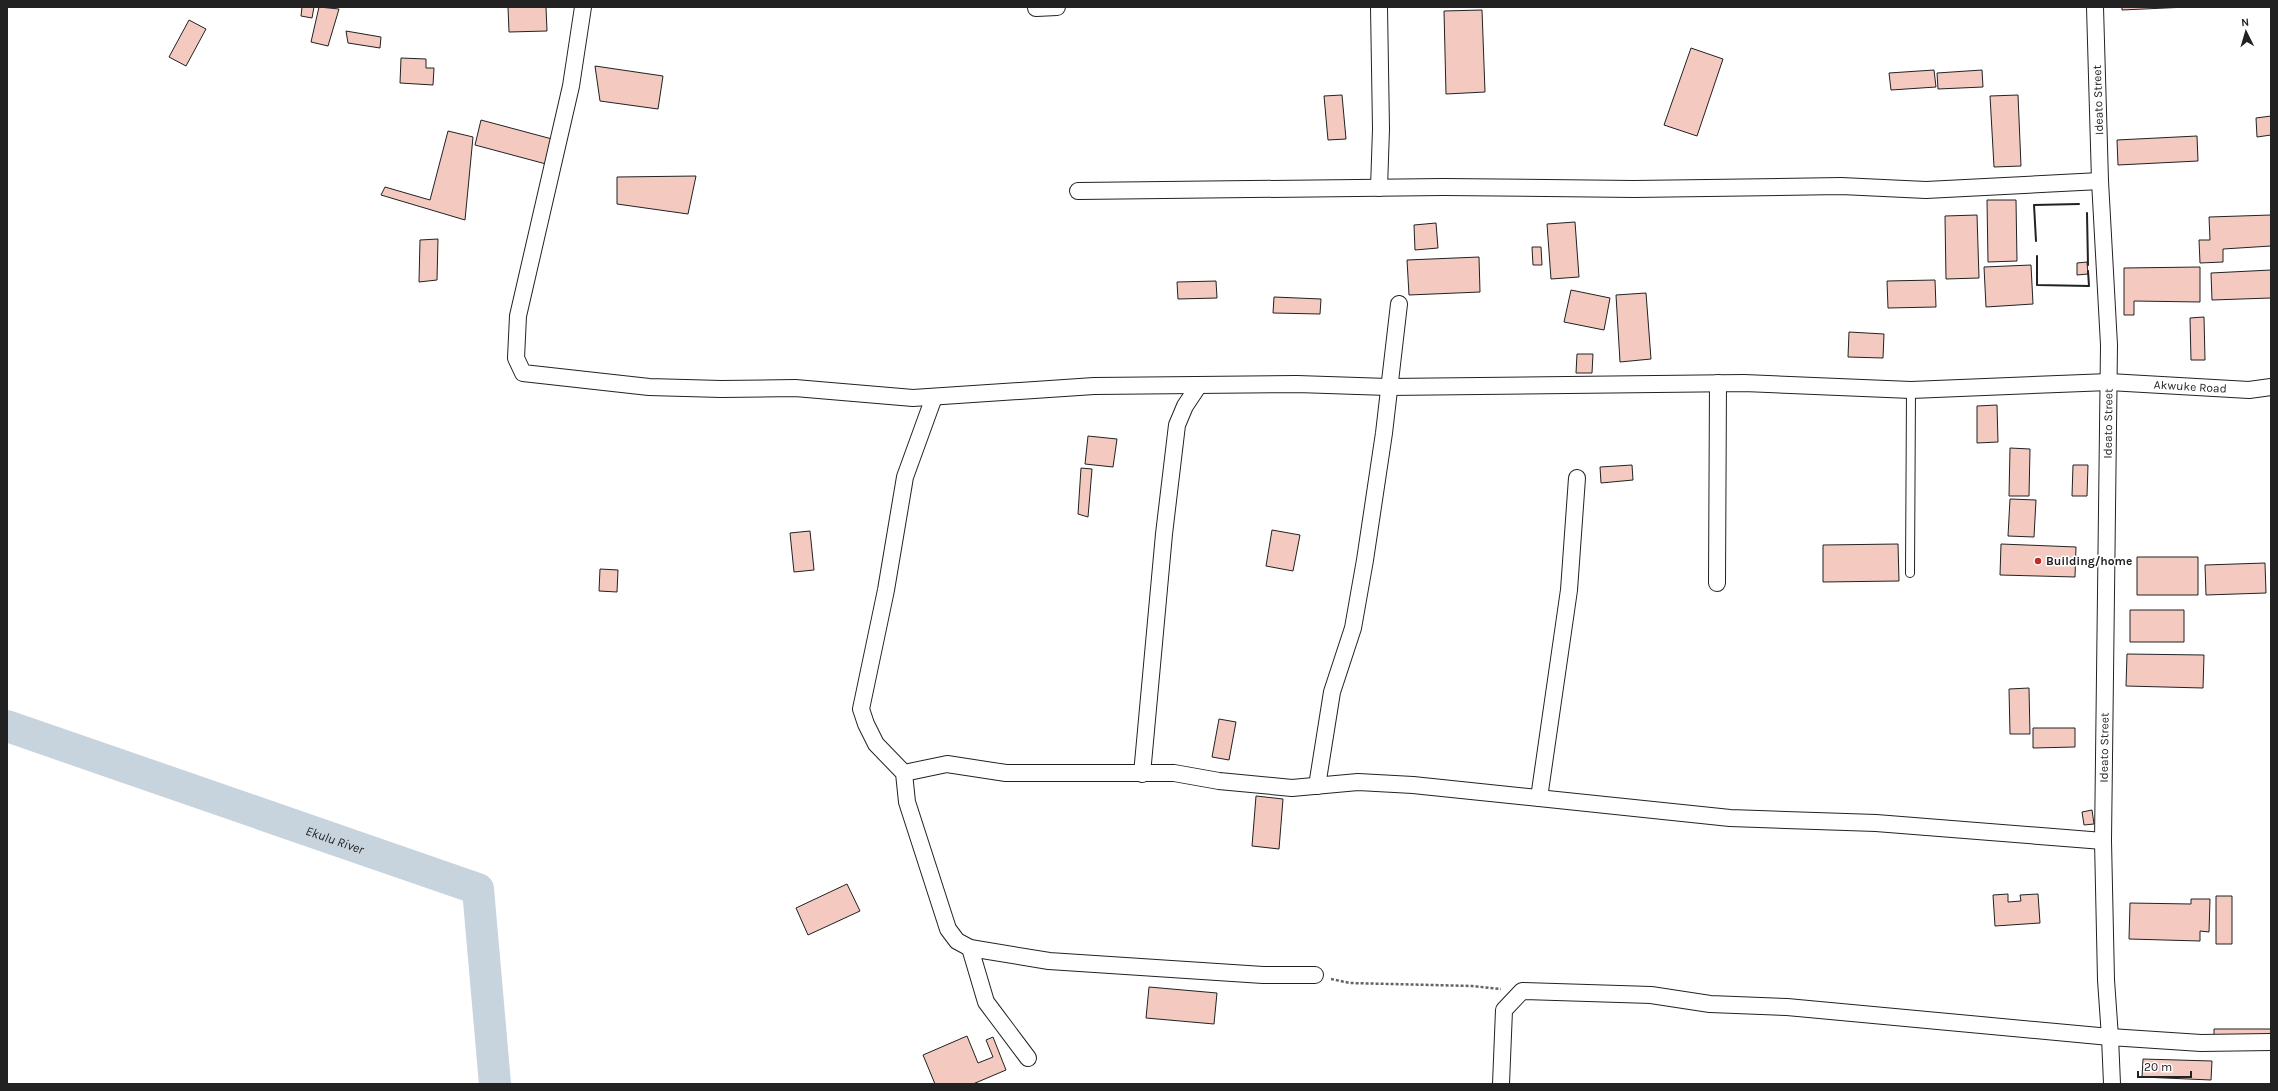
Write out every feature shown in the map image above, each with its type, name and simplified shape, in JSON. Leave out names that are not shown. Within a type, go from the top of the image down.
[{"type":"street","name":"Akwuke Road","points":[[583,7],[571,86],[518,316],[516,358],[523,373],[649,387],[721,389],[795,388],[913,398],[1094,386],[1199,385],[1336,384],[1388,387],[1718,383],[1911,390],[2109,382],[2249,390],[2271,387]]},
{"type":"street","points":[[1036,8],[1057,7]]},
{"type":"street","points":[[1379,7],[1381,129],[1379,188]]},
{"type":"street","name":"Ideato Street","points":[[2095,7],[2100,181],[2109,382],[2103,841],[2106,980],[2112,1084]]},
{"type":"street","points":[[1078,191],[1379,188],[1634,189],[1841,186],[1926,190],[2100,181]]},
{"type":"street","points":[[1318,786],[1332,692],[1353,628],[1365,560],[1384,433],[1388,387],[1399,304]]},
{"type":"street","points":[[1717,583],[1718,383]]},
{"type":"street","points":[[1142,774],[1164,534],[1177,426],[1185,406],[1199,385]]},
{"type":"street","points":[[934,397],[905,477],[886,590],[861,709],[866,724],[876,744],[904,774],[907,802],[948,929],[957,942],[970,948],[1049,961],[1263,975],[1315,975]]},
{"type":"street","points":[[1539,798],[1569,590],[1577,478]]},
{"type":"street","points":[[904,774],[947,764],[1006,773],[1174,773],[1219,781],[1292,788],[1358,782],[1413,785],[1730,818],[1876,823],[2103,841]]},
{"type":"street","points":[[970,948],[986,1002],[1028,1058]]},
{"type":"street","points":[[1501,1084],[1504,1010],[1522,991],[1651,995],[1710,1004],[1787,1007],[2110,1037],[2193,1042],[2271,1042]]},
{"type":"lane","points":[[1910,573],[1911,390]]},
{"type":"path","points":[[1315,975],[1350,983],[1472,986],[1522,991]]},
{"type":"building","points":[[302,7],[314,7],[312,18],[301,16]]},
{"type":"building","points":[[319,7],[339,9],[328,46],[311,42]]},
{"type":"building","points":[[508,7],[546,7],[547,31],[509,32]]},
{"type":"building","points":[[2122,7],[2187,7],[2122,10]]},
{"type":"building","points":[[1482,10],[1485,92],[1446,94],[1444,11]]},
{"type":"building","points":[[189,20],[206,29],[186,66],[169,57]]},
{"type":"building","points":[[346,31],[381,37],[380,48],[348,43]]},
{"type":"building","points":[[1691,48],[1723,59],[1697,136],[1664,125]]},
{"type":"building","points":[[401,58],[426,59],[426,68],[434,68],[433,85],[400,83]]},
{"type":"building","points":[[595,66],[663,76],[658,109],[600,101]]},
{"type":"building","points":[[1934,70],[1936,87],[1891,90],[1889,73]]},
{"type":"building","points":[[1982,70],[1983,87],[1938,89],[1937,73]]},
{"type":"building","points":[[1342,95],[1346,139],[1328,140],[1324,96]]},
{"type":"building","points":[[2018,95],[2021,166],[1994,167],[1990,96]]},
{"type":"building","points":[[2271,116],[2271,135],[2257,137],[2256,118]]},
{"type":"building","points":[[481,120],[552,139],[546,164],[475,145]]},
{"type":"building","points":[[448,131],[473,137],[465,220],[381,195],[385,187],[430,200]]},
{"type":"building","points":[[2197,136],[2198,161],[2118,165],[2117,140]]},
{"type":"building","points":[[696,176],[688,214],[617,204],[617,177]]},
{"type":"building","points":[[1987,200],[2016,200],[2017,261],[1988,262]]},
{"type":"building","points":[[1977,215],[1979,278],[1946,279],[1945,216]]},
{"type":"building","points":[[2271,215],[2271,246],[2223,249],[2223,262],[2200,263],[2199,240],[2210,240],[2209,217]]},
{"type":"building","points":[[1575,222],[1579,277],[1551,279],[1547,224]]},
{"type":"building","points":[[1436,223],[1438,248],[1415,250],[1414,225]]},
{"type":"building","points":[[438,239],[437,280],[419,282],[420,240]]},
{"type":"building","points":[[1532,247],[1541,247],[1542,265],[1533,265]]},
{"type":"building","points":[[1479,257],[1480,292],[1409,295],[1407,260]]},
{"type":"building","points":[[2087,262],[2088,274],[2077,275],[2077,263]]},
{"type":"building","points":[[2031,265],[2033,304],[1986,307],[1984,267]]},
{"type":"building","points":[[2200,267],[2200,302],[2134,301],[2134,315],[2124,315],[2124,268]]},
{"type":"building","points":[[2271,270],[2271,298],[2212,300],[2211,273]]},
{"type":"building","points":[[1935,280],[1936,307],[1888,308],[1887,281]]},
{"type":"building","points":[[1216,281],[1217,298],[1178,299],[1177,282]]},
{"type":"building","points":[[1571,290],[1610,298],[1604,330],[1564,322]]},
{"type":"building","points":[[1646,293],[1651,359],[1620,362],[1616,295]]},
{"type":"building","points":[[1274,297],[1321,299],[1320,314],[1273,313]]},
{"type":"building","points":[[2204,317],[2205,360],[2191,360],[2190,318]]},
{"type":"building","points":[[1849,332],[1884,334],[1883,358],[1848,357]]},
{"type":"building","points":[[1577,354],[1593,354],[1592,373],[1576,373]]},
{"type":"building","points":[[1997,405],[1998,442],[1977,443],[1977,406]]},
{"type":"building","points":[[1088,436],[1117,439],[1113,467],[1085,464]]},
{"type":"building","points":[[2010,448],[2030,449],[2029,496],[2009,496]]},
{"type":"building","points":[[1632,465],[1633,480],[1601,483],[1600,467]]},
{"type":"building","points":[[2073,465],[2088,465],[2087,496],[2072,496]]},
{"type":"building","points":[[1081,468],[1092,469],[1088,517],[1078,514]]},
{"type":"building","points":[[2010,499],[2036,500],[2034,537],[2008,536]]},
{"type":"building","points":[[1272,530],[1300,535],[1293,571],[1266,566]]},
{"type":"building","points":[[810,531],[814,570],[794,572],[790,533]]},
{"type":"building","points":[[1898,544],[1899,581],[1823,582],[1823,545]]},
{"type":"building","name":"Building/home","points":[[2001,544],[2076,547],[2075,577],[2000,575]]},
{"type":"building","points":[[2137,557],[2198,557],[2198,595],[2137,595]]},
{"type":"building","points":[[2265,563],[2266,593],[2206,595],[2205,565]]},
{"type":"building","points":[[600,569],[618,570],[617,592],[599,591]]},
{"type":"building","points":[[2130,610],[2184,610],[2184,642],[2130,642]]},
{"type":"building","points":[[2127,654],[2204,655],[2203,688],[2126,686]]},
{"type":"building","points":[[2029,688],[2030,734],[2010,734],[2009,689]]},
{"type":"building","points":[[1219,719],[1236,722],[1229,760],[1212,757]]},
{"type":"building","points":[[2033,728],[2075,728],[2075,747],[2033,748]]},
{"type":"building","points":[[1256,796],[1283,799],[1279,849],[1252,846]]},
{"type":"building","points":[[2092,810],[2094,824],[2084,825],[2082,812]]},
{"type":"building","points":[[847,884],[860,911],[808,935],[796,908]]},
{"type":"building","points":[[2008,894],[2008,902],[2021,901],[2020,895],[2038,894],[2040,923],[1995,926],[1993,895]]},
{"type":"building","points":[[2216,896],[2232,896],[2232,944],[2216,944]]},
{"type":"building","points":[[2191,899],[2210,899],[2209,932],[2200,931],[2200,941],[2129,939],[2130,903],[2191,904]]},
{"type":"building","points":[[1149,987],[1217,993],[1214,1024],[1146,1018]]},
{"type":"building","points":[[2214,1029],[2271,1029],[2271,1039],[2214,1039]]},
{"type":"building","points":[[967,1036],[978,1063],[993,1057],[986,1040],[993,1037],[1006,1070],[973,1084],[935,1084],[923,1055]]},
{"type":"building","points":[[2143,1059],[2212,1061],[2211,1080],[2142,1077]]},
{"type":"waterway","name":"Ekulu River","points":[[7,726],[478,889],[495,1084]]},
{"type":"wall","points":[[2036,241],[2034,205],[2079,204]]},
{"type":"wall","points":[[2087,213],[2088,265]]},
{"type":"wall","points":[[2037,256],[2037,285],[2089,286],[2088,271]]},
{"type":"place","name":"Building/home","points":[[2038,561]]}]
